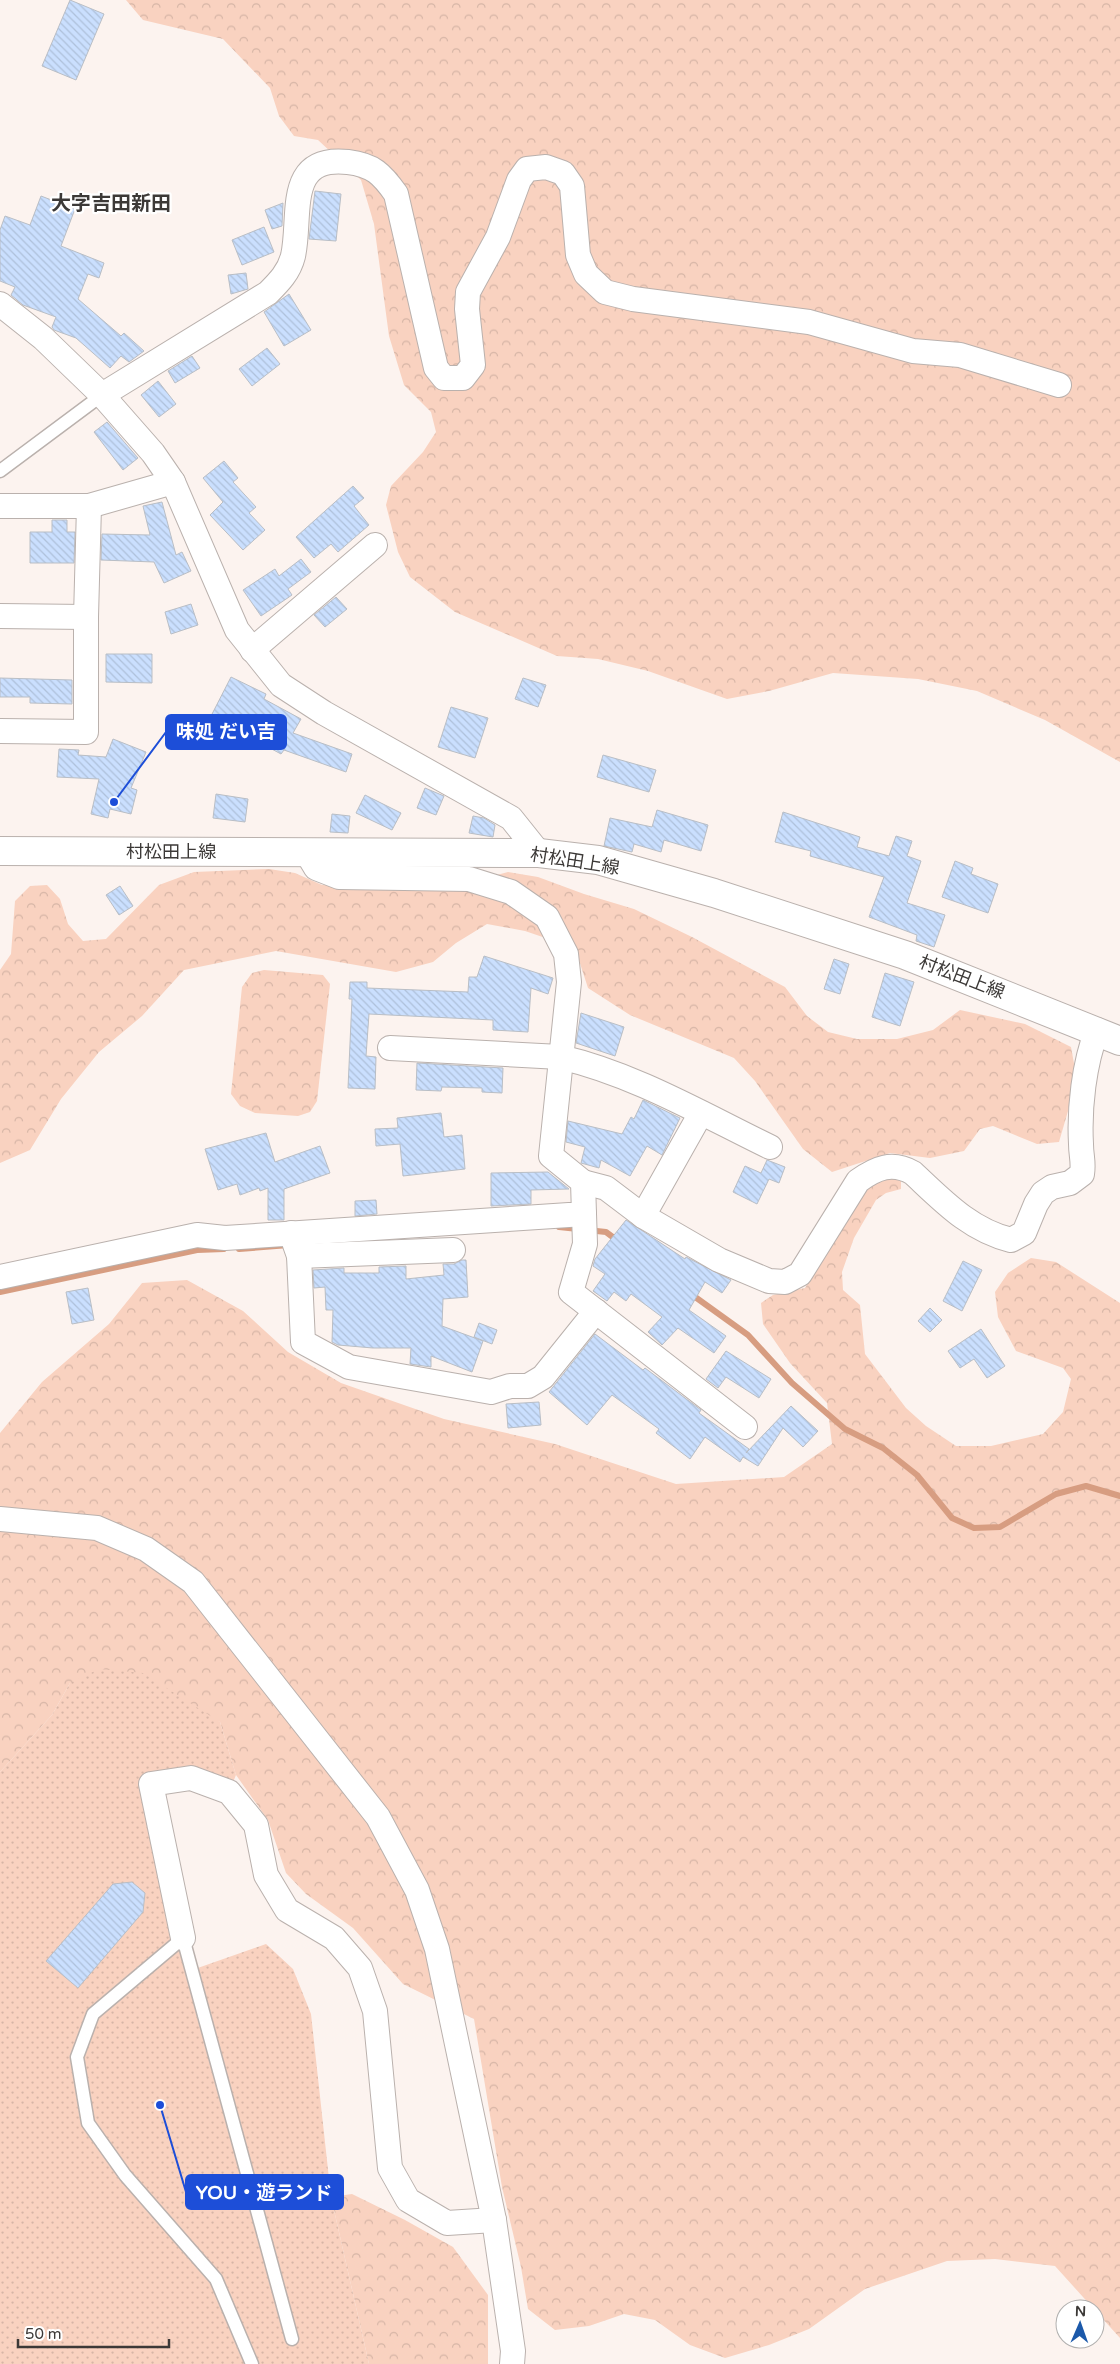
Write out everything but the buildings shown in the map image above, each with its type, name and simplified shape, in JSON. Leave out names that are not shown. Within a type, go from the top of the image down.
[{"type":"main road","name":"村松田上線","points":[[0,851],[540,853],[598,860],[723,896],[905,955],[1108,1035]]},
{"type":"street","points":[[102,394],[268,293],[284,278],[293,257],[300,185],[310,168],[333,160],[354,163],[381,173],[396,194],[436,368],[444,378],[463,378],[473,365],[467,309],[468,292],[498,237],[519,180],[527,169],[546,167],[563,173],[572,186],[578,255],[586,274],[605,292],[633,299],[809,322],[914,351],[960,355],[1059,385]]},
{"type":"street","points":[[0,304],[42,338],[102,394],[174,482],[237,630],[281,685],[324,714],[511,818],[540,853]]},
{"type":"street","points":[[0,506],[89,506],[174,482]]},
{"type":"street","points":[[0,732],[86,732],[86,618],[89,506]]},
{"type":"street","points":[[252,650],[375,544]]},
{"type":"street","points":[[0,616],[86,618]]},
{"type":"street","points":[[307,853],[316,868],[339,877],[469,879],[511,892],[546,917],[566,954],[569,982],[551,1156],[583,1182],[606,1188],[643,1216],[719,1260],[769,1281],[785,1282],[800,1274],[858,1182],[872,1172],[888,1167],[902,1166],[913,1173],[968,1222],[997,1237],[1011,1240],[1024,1233],[1036,1204],[1043,1193],[1052,1187],[1070,1183],[1082,1174],[1084,1161],[1081,1146],[1084,1086],[1088,1053],[1108,1035]]},
{"type":"street","points":[[390,1048],[560,1057],[642,1084],[770,1147]]},
{"type":"street","points":[[643,1216],[701,1114]]},
{"type":"street","points":[[583,1182],[585,1244],[571,1292],[745,1427]]},
{"type":"street","points":[[0,1277],[197,1235],[225,1238],[584,1214]]},
{"type":"street","points":[[291,1233],[299,1256],[302,1342],[349,1367],[491,1392],[510,1386],[528,1386],[543,1377],[596,1311]]},
{"type":"street","points":[[299,1256],[453,1250]]},
{"type":"street","points":[[0,1519],[97,1528],[146,1549],[193,1582],[378,1817],[417,1890],[436,1949],[494,2220],[513,2351],[512,2364]]},
{"type":"street","points":[[183,1938],[151,1784],[191,1778],[230,1792],[256,1826],[266,1874],[287,1910],[334,1938],[360,1968],[375,2011],[390,2168],[408,2200],[447,2223],[494,2220]]},
{"type":"lane","points":[[0,471],[102,394]]},
{"type":"lane","points":[[252,2364],[216,2279],[125,2175],[88,2123],[76,2057],[93,2014],[183,1938],[292,2338]]},
{"type":"green space","points":[[126,0],[1120,0],[1120,762],[1045,720],[977,691],[918,679],[833,673],[769,691],[727,699],[648,671],[598,659],[557,656],[455,612],[410,577],[398,552],[386,505],[391,486],[423,452],[436,432],[431,412],[404,385],[389,336],[374,224],[361,180],[318,140],[294,136],[279,116],[270,88],[223,39],[143,20]]},
{"type":"green space","points":[[269,869],[295,873],[322,885],[445,889],[508,872],[538,877],[584,894],[634,909],[692,937],[785,987],[807,1016],[828,1032],[857,1039],[897,1039],[933,1030],[960,1010],[1025,1024],[1071,1047],[1077,1080],[1059,1142],[1037,1144],[993,1126],[980,1129],[964,1151],[930,1158],[890,1153],[832,1172],[803,1149],[755,1081],[734,1058],[630,1015],[588,988],[575,948],[525,931],[487,924],[456,943],[433,962],[396,972],[276,951],[184,970],[142,1016],[99,1052],[61,1099],[30,1150],[0,1163],[0,970],[11,954],[15,901],[30,886],[47,885],[60,899],[68,924],[83,941],[106,939],[159,885],[194,872]]},
{"type":"green space","points":[[264,970],[323,975],[330,984],[317,1101],[310,1112],[298,1116],[255,1113],[240,1106],[231,1094],[242,987],[252,973]]},
{"type":"green space","points":[[877,1176],[901,1179],[901,1189],[886,1193],[876,1200],[854,1238],[842,1272],[843,1290],[860,1305],[865,1354],[906,1408],[926,1426],[956,1446],[991,1446],[1043,1434],[1063,1412],[1071,1379],[1063,1368],[1016,1351],[998,1317],[995,1292],[1008,1273],[1031,1258],[1056,1262],[1120,1303],[1120,2338],[1105,2321],[1105,2299],[1085,2299],[1055,2266],[995,2259],[947,2261],[865,2289],[809,2329],[769,2345],[725,2358],[690,2345],[655,2320],[624,2314],[589,2326],[555,2330],[528,2309],[521,2267],[502,2187],[474,2019],[403,1984],[353,1928],[306,1894],[286,1873],[268,1820],[236,1775],[220,1722],[70,1683],[52,1715],[0,1772],[0,1433],[42,1382],[109,1324],[142,1283],[187,1280],[243,1311],[288,1352],[341,1383],[444,1419],[555,1444],[676,1484],[784,1477],[832,1444],[827,1403],[790,1363],[763,1324],[761,1303],[773,1295],[805,1288],[862,1187]]},
{"type":"green space","points":[[99,1669],[143,1673],[220,1722],[236,1775],[229,1792],[151,1784],[192,1970],[266,1944],[293,1969],[311,2014],[331,2197],[369,2364],[0,2364],[0,1772],[52,1715],[70,1683]]},
{"type":"green space","points":[[352,2194],[405,2220],[453,2247],[488,2295],[488,2364],[369,2364],[331,2197]]},
{"type":"waterway","points":[[559,1227],[606,1232],[618,1241]]},
{"type":"waterway","points":[[239,1249],[289,1245]]},
{"type":"waterway","points":[[0,1292],[197,1250],[224,1249]]},
{"type":"waterway","points":[[691,1294],[748,1335],[792,1383],[845,1429],[883,1448],[917,1475],[952,1518],[974,1528],[1000,1527],[1056,1494],[1086,1486],[1120,1496]]},
{"type":"place","name":"味処 だい吉","points":[[114,802]]},
{"type":"place","name":"YOU・遊ランド","points":[[160,2105]]},
{"type":"district","name":"大字吉田新田","points":[[111,204]]}]
